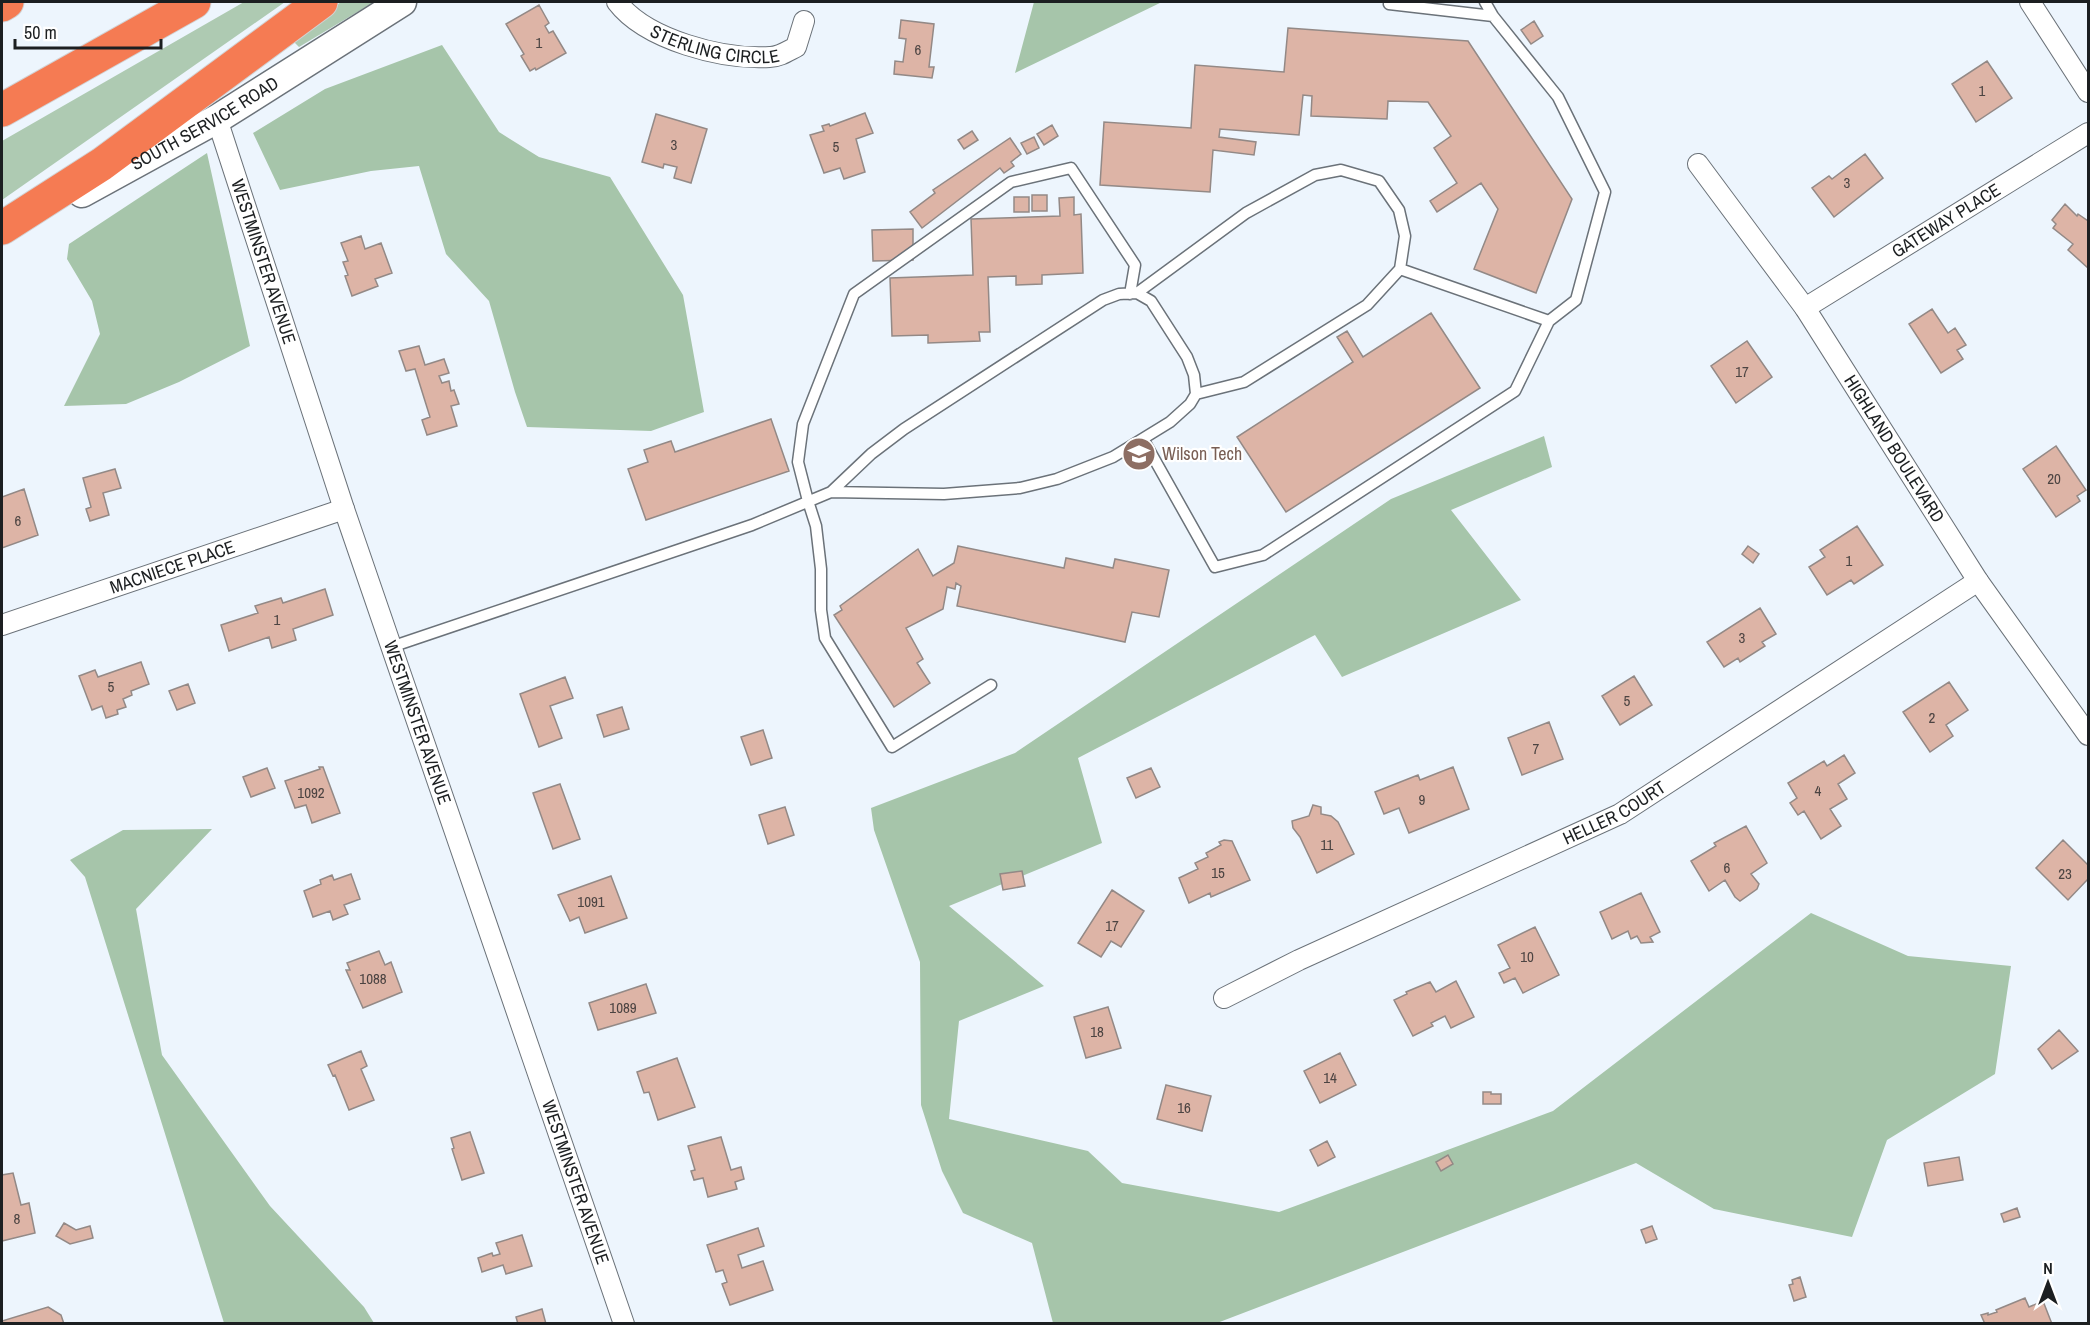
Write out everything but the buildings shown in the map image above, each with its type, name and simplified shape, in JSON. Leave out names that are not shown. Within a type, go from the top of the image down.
[{"type":"highway","points":[[2,5],[8,2]]},
{"type":"highway","points":[[2,110],[194,2]]},
{"type":"highway","points":[[2,228],[102,164],[321,2]]},
{"type":"main road","name":"SOUTH SERVICE ROAD","points":[[2,237],[217,119],[402,2]]},
{"type":"street","name":"STERLING CIRCLE","points":[[617,2],[627,14],[672,39],[715,54],[773,57],[796,47],[804,21]]},
{"type":"street","points":[[2030,2],[2088,92]]},
{"type":"street","name":"WESTMINSTER AVENUE","points":[[217,119],[344,508],[624,1323]]},
{"type":"street","name":"GATEWAY PLACE","points":[[1805,308],[2088,133]]},
{"type":"street","name":"HIGHLAND BOULEVARD","points":[[1698,164],[1805,308],[1978,581],[2088,735]]},
{"type":"street","name":"MACNIECE PLACE","points":[[2,626],[344,508]]},
{"type":"street","name":"HELLER COURT","points":[[1224,998],[1309,955],[1620,814],[1978,581]]},
{"type":"lane","points":[[1390,2],[1389,4],[1493,16]]},
{"type":"lane","points":[[1143,439],[1215,567],[1263,555],[1515,391],[1549,321],[1576,300],[1605,192],[1558,97],[1493,16],[1485,2]]},
{"type":"lane","points":[[991,685],[892,747],[825,638],[816,526],[798,462],[803,424],[854,294],[1011,182],[1071,168],[1134,265],[1133,294]]},
{"type":"lane","points":[[1133,294],[1246,213],[1315,175],[1341,170],[1379,181],[1399,210],[1405,236],[1400,268],[1367,305],[1244,382],[1196,393]]},
{"type":"lane","points":[[1400,268],[1549,321]]},
{"type":"lane","points":[[391,647],[752,525],[831,492],[871,454],[904,429],[1103,300],[1119,294],[1133,294],[1151,301],[1187,357],[1194,375],[1196,393],[1190,404],[1170,422],[1104,460],[1057,478],[1020,488],[944,494],[831,492]]},
{"type":"green space","points":[[244,2],[285,2],[2,200],[2,141]]},
{"type":"green space","points":[[341,2],[374,2],[299,47],[291,39]]},
{"type":"green space","points":[[1034,2],[1162,2],[1015,73]]},
{"type":"green space","points":[[442,45],[499,132],[539,157],[610,177],[683,295],[704,412],[651,431],[527,427],[489,301],[446,254],[419,166],[371,171],[280,190],[253,133],[325,89]]},
{"type":"green space","points":[[207,153],[250,346],[179,382],[126,404],[64,406],[100,334],[92,301],[67,259],[69,244]]},
{"type":"green space","points":[[1544,436],[1552,467],[1451,510],[1521,600],[1342,677],[1315,635],[1078,758],[1102,843],[949,906],[1044,986],[959,1021],[949,1119],[1088,1151],[1122,1183],[1279,1212],[1553,1111],[1811,913],[1908,956],[2011,966],[1995,1074],[1887,1140],[1852,1237],[1714,1209],[1636,1163],[1217,1323],[1053,1323],[1032,1243],[963,1213],[942,1171],[921,1105],[920,962],[874,830],[871,808],[1015,753],[1391,499]]},
{"type":"green space","points":[[212,829],[136,909],[162,1055],[270,1206],[364,1307],[374,1323],[224,1323],[85,877],[70,860],[123,830]]},
{"type":"place","name":"Wilson Tech","points":[[1139,454]]}]
